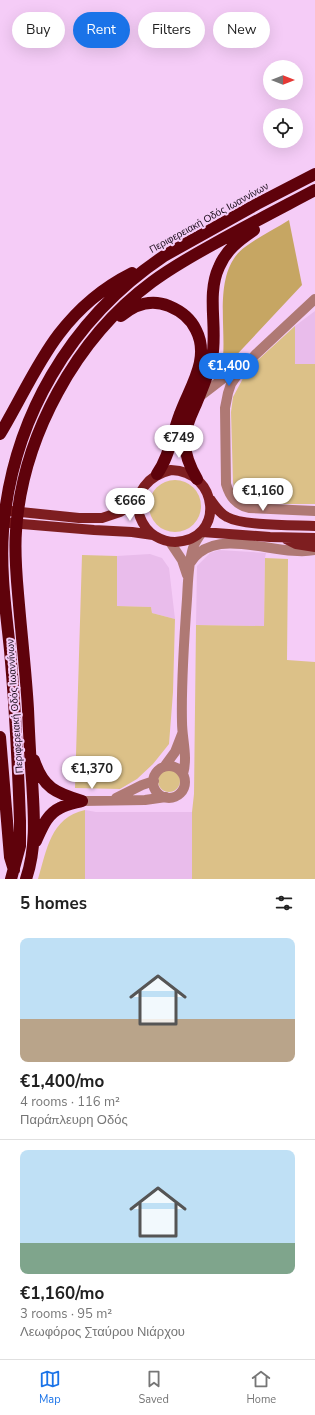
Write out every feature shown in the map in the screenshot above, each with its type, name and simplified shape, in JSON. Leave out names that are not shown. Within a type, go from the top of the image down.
[{"type":"highway","name":"Περιφερειακή Οδός Ιωαννίνων","points":[[12,875],[20,846],[20,821],[10,651],[4,596],[2,540],[8,489],[14,464],[28,422],[39,396],[58,363],[90,321],[112,298],[151,265],[164,256],[234,217],[315,174]]},
{"type":"highway","name":"Περιφερειακή Οδός Ιωαννίνων","points":[[26,879],[29,872],[32,849],[34,814],[27,697],[16,568],[16,541],[21,490],[30,458],[54,402],[76,363],[103,327],[126,302],[154,280],[195,255],[315,190]]},
{"type":"highway","points":[[197,479],[186,455],[185,436],[189,420],[210,367],[214,351],[214,285],[219,267],[227,252],[234,244],[259,226],[274,211]]},
{"type":"highway","points":[[0,434],[50,347],[71,320],[96,296],[128,275],[151,265]]},
{"type":"highway","points":[[103,327],[116,320],[131,308],[141,304],[153,303],[168,306],[180,312],[191,321],[199,335],[201,341],[201,355],[198,369],[180,414],[164,464],[157,474]]},
{"type":"highway","points":[[0,736],[2,794],[12,875]]},
{"type":"highway","points":[[29,745],[37,768],[46,784],[62,795],[82,801]]},
{"type":"highway","points":[[32,849],[45,822],[54,813],[60,808],[82,801]]},
{"type":"main road","points":[[0,510],[97,519],[107,517],[128,507],[138,497],[142,488],[157,474],[171,470],[182,470],[197,479],[204,486],[210,500],[217,510],[233,520],[253,523],[315,526]]},
{"type":"main road","points":[[138,497],[138,511],[142,522],[147,530],[153,535]]},
{"type":"main road","points":[[202,532],[209,517],[210,500]]},
{"type":"main road","points":[[0,522],[81,530],[142,533],[153,535],[170,542],[185,540],[202,532],[315,538]]},
{"type":"main road","points":[[283,537],[289,542],[315,548]]},
{"type":"street","points":[[315,299],[251,360],[234,379],[227,398],[225,416],[226,478],[231,497],[237,503],[249,508],[315,511]]},
{"type":"street","points":[[199,397],[238,366],[251,360]]},
{"type":"street","points":[[82,801],[145,800],[175,796],[182,791],[185,782],[183,774],[185,757],[184,739],[182,734],[184,628],[191,562],[195,544],[202,532]]},
{"type":"street","points":[[170,542],[179,554],[185,567],[188,587]]},
{"type":"street","points":[[191,562],[200,552],[212,546],[222,544],[237,544],[301,551],[315,548]]},
{"type":"street","points":[[166,797],[158,793],[156,790],[154,781],[156,772],[164,767],[174,752],[182,734]]},
{"type":"street","points":[[164,767],[173,766],[180,770],[183,774]]},
{"type":"street","points":[[111,800],[154,781]]},
{"type":"shaded area","points":[[289,220],[302,285],[229,363],[223,357],[223,298],[228,269],[235,257],[245,247]]},
{"type":"shaded area","points":[[315,311],[315,364],[295,364],[295,326]]},
{"type":"shaded area","points":[[295,326],[295,364],[315,364],[315,504],[250,502],[242,499],[238,495],[233,482],[231,412],[233,397],[248,369]]},
{"type":"shaded area","points":[[170,480],[180,480],[194,487],[201,501],[201,511],[194,525],[180,532],[170,532],[160,528],[153,521],[149,511],[149,501],[153,491],[160,484]]},
{"type":"shaded area","points":[[219,550],[266,553],[264,626],[196,625],[197,566],[210,553]]},
{"type":"shaded area","points":[[150,554],[162,558],[169,568],[175,619],[152,613],[151,607],[117,606],[117,556]]},
{"type":"shaded area","points":[[82,555],[117,556],[117,606],[151,607],[152,613],[175,619],[173,692],[169,744],[153,764],[137,779],[120,789],[75,788]]},
{"type":"shaded area","points":[[265,558],[288,559],[287,660],[315,662],[315,879],[192,879],[196,625],[264,626]]},
{"type":"shaded area","points":[[169,770],[177,773],[180,781],[177,789],[169,792],[161,789],[158,781],[161,773]]},
{"type":"shaded area","points":[[85,810],[96,812],[192,812],[192,879],[85,879]]},
{"type":"shaded area","points":[[85,810],[85,879],[38,879],[48,847],[57,828],[64,820],[73,814]]}]
